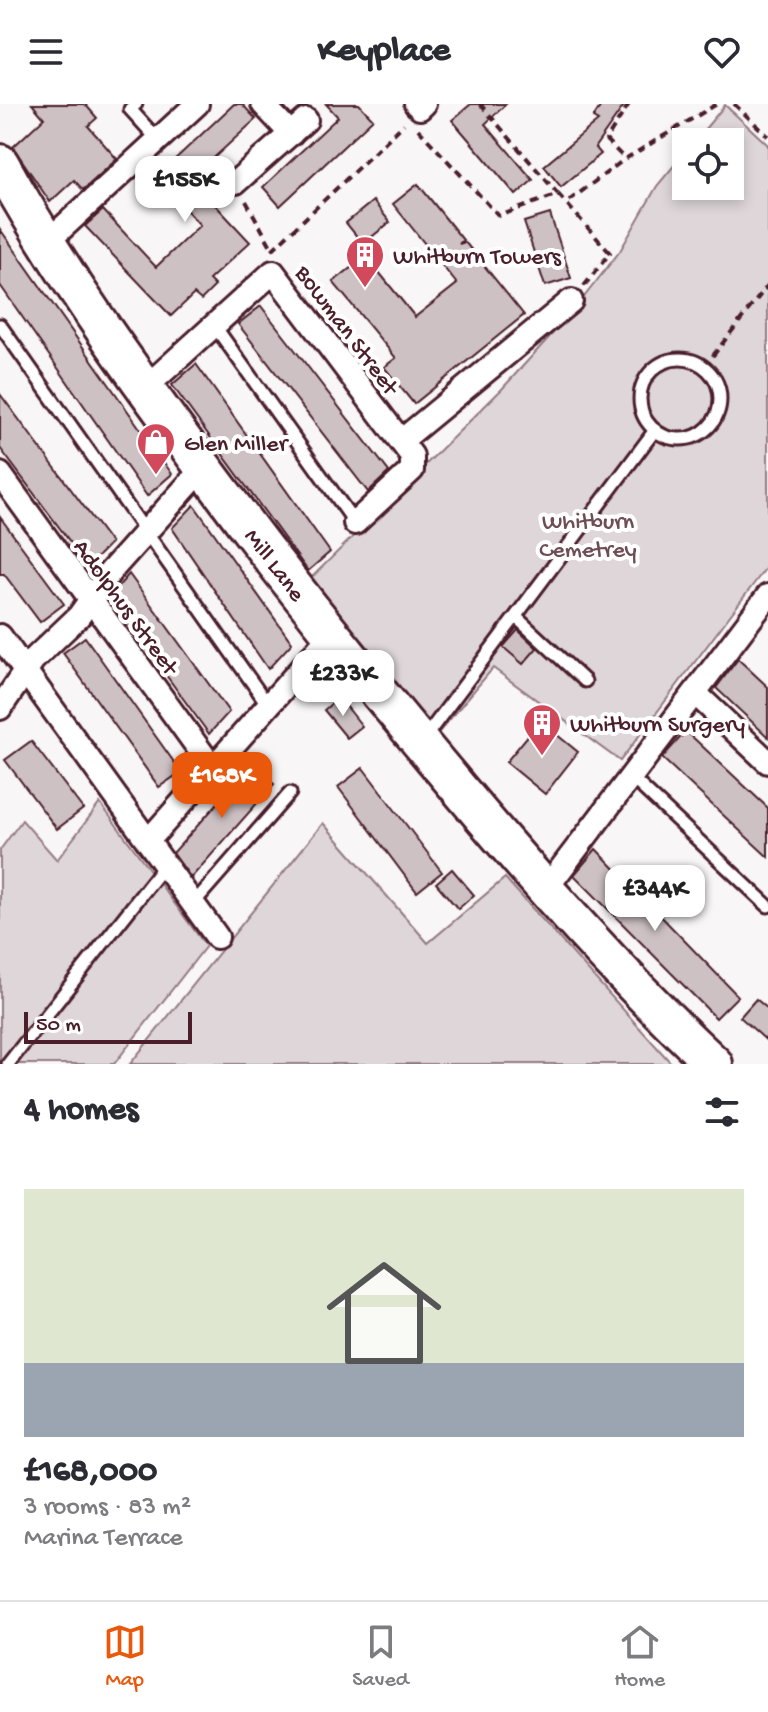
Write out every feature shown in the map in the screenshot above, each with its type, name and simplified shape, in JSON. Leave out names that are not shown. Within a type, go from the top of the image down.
[{"type":"main road","name":"Mill Lane","points":[[2,173],[144,389],[330,636],[545,890],[665,1018],[714,1064]]},
{"type":"street","points":[[46,243],[197,104]]},
{"type":"street","points":[[236,182],[298,127],[263,104]]},
{"type":"street","name":"Bowman Street","points":[[144,389],[273,272],[412,456],[412,470],[355,523]]},
{"type":"street","points":[[401,441],[571,301]]},
{"type":"street","points":[[0,708],[25,670],[79,616],[146,531],[204,467]]},
{"type":"street","name":"Adolphus Street","points":[[0,474],[212,767]]},
{"type":"street","points":[[545,890],[695,693],[758,618],[768,596]]},
{"type":"street","points":[[0,636],[217,937]]},
{"type":"street","points":[[148,841],[330,636]]},
{"type":"street","points":[[695,693],[768,762]]},
{"type":"lane","points":[[136,104],[130,109],[158,140]]},
{"type":"lane","points":[[0,325],[268,705]]},
{"type":"lane","points":[[214,325],[355,523]]},
{"type":"lane","points":[[674,359],[687,359],[704,367],[717,382],[720,394],[714,420],[693,436],[680,439],[655,430],[641,408],[640,394],[651,371],[674,359]]},
{"type":"lane","points":[[420,743],[655,430]]},
{"type":"lane","points":[[516,617],[585,681]]},
{"type":"lane","points":[[631,777],[768,906]]},
{"type":"lane","points":[[193,904],[290,793]]},
{"type":"lane","points":[[8,1064],[165,865]]},
{"type":"path","points":[[480,104],[610,253],[571,301]]},
{"type":"path","points":[[625,159],[606,140],[629,104]]},
{"type":"path","points":[[566,203],[625,159],[717,104]]},
{"type":"path","points":[[734,104],[768,136]]},
{"type":"path","points":[[272,248],[417,109]]},
{"type":"path","points":[[440,151],[499,216],[558,194]]},
{"type":"path","points":[[236,182],[272,248],[273,272]]},
{"type":"path","points":[[704,367],[768,285]]},
{"type":"green space","name":"Whitburn Cemetrey","points":[[725,105],[768,145],[768,565],[620,761],[493,668],[435,737],[308,581],[502,389],[573,311],[620,251],[657,186],[672,168],[672,200],[744,200],[744,128],[706,128]]},
{"type":"green space","points":[[100,803],[206,946],[114,1064],[0,1064],[0,850],[22,820],[57,860]]},
{"type":"green space","points":[[323,823],[428,943],[505,878],[672,1064],[130,1064]]},
{"type":"building","points":[[32,104],[85,104],[97,118],[88,126],[117,159],[83,190],[74,180],[50,202],[13,147],[44,118]]},
{"type":"building","points":[[234,104],[242,104],[256,119],[191,179],[250,242],[209,280],[215,286],[201,300],[194,294],[171,316],[85,226],[103,210],[156,267],[200,225],[156,177]]},
{"type":"building","points":[[326,104],[359,104],[373,119],[280,206],[263,187],[338,117]]},
{"type":"building","points":[[471,104],[506,104],[485,124],[533,180],[516,195],[452,120]]},
{"type":"building","points":[[602,104],[625,104],[595,147],[601,154],[561,187],[544,166],[598,121],[593,118]]},
{"type":"building","name":"Whitburn Towers","points":[[418,184],[463,240],[459,244],[465,242],[524,315],[414,404],[384,367],[396,358],[333,282],[366,256],[415,317],[457,284],[393,204]]},
{"type":"building","points":[[373,201],[390,222],[363,244],[346,223]]},
{"type":"building","points":[[550,214],[571,278],[545,286],[524,222]]},
{"type":"building","points":[[0,229],[172,474],[147,496],[0,285]]},
{"type":"building","points":[[261,306],[389,472],[368,492],[238,324]]},
{"type":"building","points":[[196,364],[330,552],[308,571],[172,385]]},
{"type":"building","points":[[0,394],[111,543],[88,566],[0,448]]},
{"type":"building","points":[[194,505],[292,643],[268,669],[172,528]]},
{"type":"building","points":[[0,517],[64,604],[40,622],[4,574],[0,574]]},
{"type":"building","points":[[129,574],[229,712],[209,734],[109,597]]},
{"type":"building","points":[[518,630],[537,648],[523,664],[503,647]]},
{"type":"building","points":[[85,637],[181,772],[159,787],[63,653]]},
{"type":"building","points":[[738,659],[768,687],[768,737],[716,688]]},
{"type":"building","points":[[339,697],[362,726],[347,738],[324,710]]},
{"type":"building","name":"Whitburn Surgery","points":[[540,721],[578,752],[545,794],[506,762]]},
{"type":"building","points":[[686,731],[768,808],[768,857],[662,758]]},
{"type":"building","points":[[31,741],[83,809],[57,829],[5,760]]},
{"type":"building","points":[[252,765],[274,784],[191,878],[173,853]]},
{"type":"building","points":[[363,768],[442,872],[417,892],[338,787]]},
{"type":"building","points":[[596,849],[738,996],[716,1018],[574,875]]},
{"type":"building","points":[[452,869],[474,895],[458,909],[436,883]]},
{"type":"building","points":[[756,999],[768,1009],[768,1042],[740,1017]]},
{"type":"place","name":"Whitburn Towers","points":[[365,289]]},
{"type":"place","name":"Glen Miller","points":[[156,476]]},
{"type":"place","name":"Whitburn Surgery","points":[[542,757]]}]
